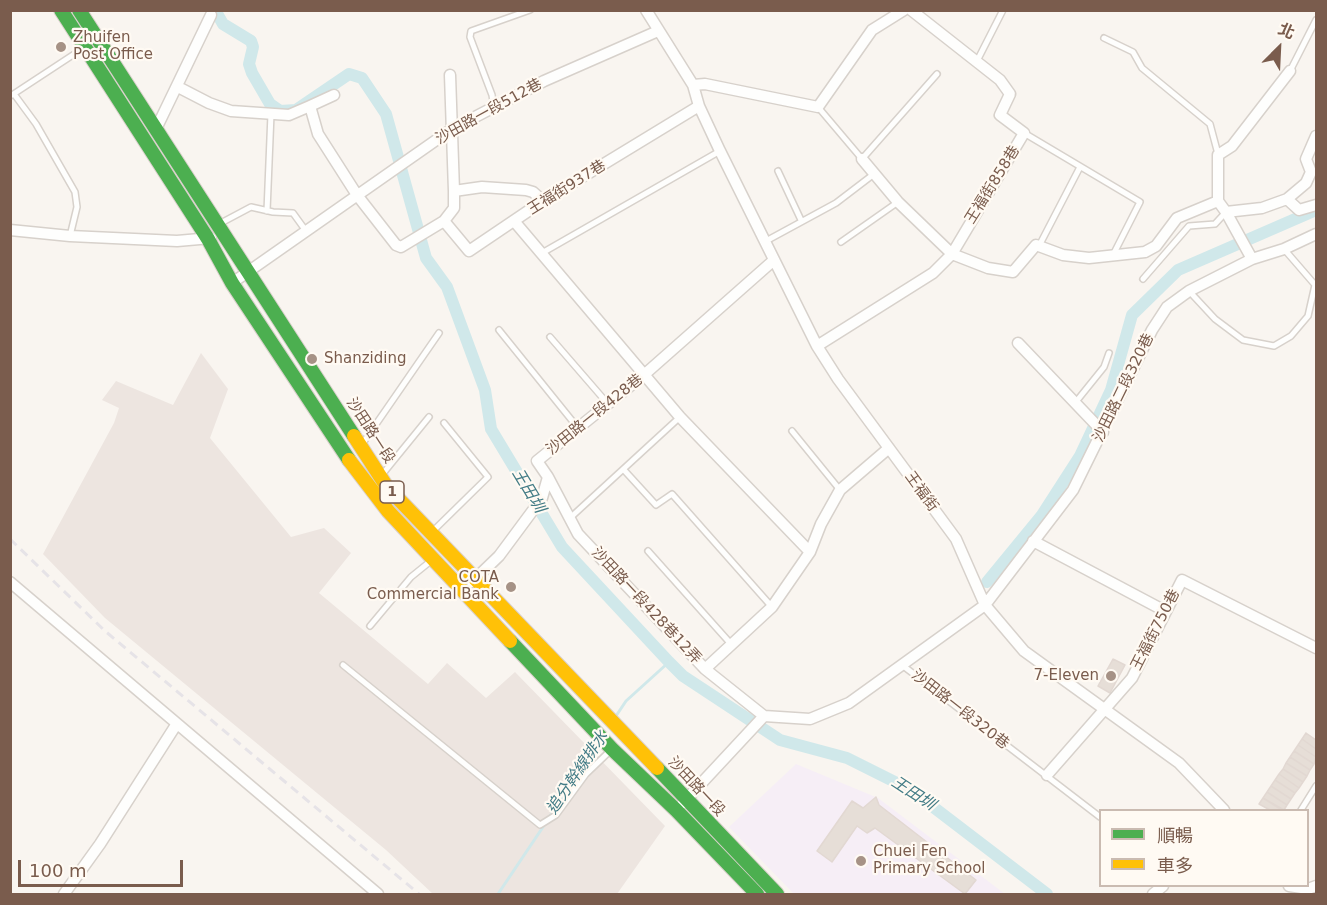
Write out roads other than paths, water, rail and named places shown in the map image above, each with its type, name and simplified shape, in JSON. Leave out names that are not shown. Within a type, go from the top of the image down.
[{"type":"main road","name":"沙田路一段","points":[[61,10],[208,239],[232,283],[348,458],[388,511],[612,749],[681,805],[777,894]]},
{"type":"main road","name":"沙田路一段","points":[[79,10],[380,477],[681,805],[756,894]]},
{"type":"street","points":[[646,10],[693,85],[699,106]]},
{"type":"street","points":[[693,85],[705,84],[818,106],[872,30],[904,10]]},
{"type":"street","name":"王福街858巷","points":[[817,346],[933,273],[952,254],[1024,133],[1000,115],[1010,94],[1000,80],[911,10]]},
{"type":"street","points":[[156,129],[212,15]]},
{"type":"street","name":"沙田路一段512巷","points":[[232,283],[452,129],[544,81],[658,31]]},
{"type":"street","points":[[1252,259],[1218,201],[1218,155],[1232,146],[1290,70]]},
{"type":"street","points":[[310,106],[318,134],[357,195],[396,245],[401,247],[444,221],[454,208],[450,75]]},
{"type":"street","points":[[178,87],[209,104],[231,111],[289,116],[334,95]]},
{"type":"street","name":"王福街","points":[[699,106],[817,346],[838,379],[956,539],[985,605],[1024,651],[1179,763],[1223,809]]},
{"type":"street","name":"王福街937巷","points":[[444,221],[469,251],[543,201],[699,106]]},
{"type":"street","points":[[1226,212],[1262,208],[1287,199],[1305,183],[1311,172],[1306,159],[1317,136]]},
{"type":"street","points":[[862,159],[898,202],[952,254],[988,268],[1013,272],[1036,245],[1063,255],[1089,258],[1145,252],[1156,246],[1177,218],[1218,201]]},
{"type":"street","points":[[454,191],[482,187],[526,190],[543,201]]},
{"type":"street","points":[[1287,199],[1299,210],[1317,205]]},
{"type":"street","points":[[514,221],[681,417],[810,552]]},
{"type":"street","points":[[10,230],[70,236],[177,241],[208,239],[221,229]]},
{"type":"street","name":"沙田路二段320巷","points":[[985,605],[1073,490],[1157,322],[1167,307],[1189,291],[1252,259],[1284,249],[1317,234]]},
{"type":"street","name":"沙田路一段428巷","points":[[464,590],[500,556],[542,498],[548,477],[537,461],[645,374],[774,260]]},
{"type":"street","points":[[1018,343],[1103,432]]},
{"type":"street","points":[[705,669],[772,607],[810,552],[821,524],[840,490],[889,448]]},
{"type":"street","name":"沙田路一段428巷12弄","points":[[548,477],[578,534],[705,669],[764,716]]},
{"type":"street","points":[[1033,541],[1166,611]]},
{"type":"street","name":"王福街750巷","points":[[1047,775],[1103,707],[1132,678],[1182,580],[1315,643]]},
{"type":"street","points":[[10,582],[378,894]]},
{"type":"street","name":"沙田路一段320巷","points":[[902,665],[985,605]]},
{"type":"street","points":[[681,805],[764,716],[810,719],[849,703],[902,665]]},
{"type":"street","points":[[64,894],[100,844],[176,725]]},
{"type":"street","points":[[1298,887],[1308,889],[1317,886]]},
{"type":"lane","points":[[494,108],[492,94],[470,37],[471,31],[530,10]]},
{"type":"lane","points":[[976,62],[1003,10]]},
{"type":"lane","points":[[1290,70],[1317,20]]},
{"type":"lane","points":[[1104,39],[1133,52],[1142,68],[1210,124],[1218,155]]},
{"type":"lane","points":[[70,236],[76,207],[75,192],[36,124],[12,95],[85,47]]},
{"type":"lane","points":[[818,106],[862,159],[937,74]]},
{"type":"lane","points":[[267,211],[271,114]]},
{"type":"lane","points":[[1024,133],[1140,202],[1113,255]]},
{"type":"lane","points":[[541,254],[720,151]]},
{"type":"lane","points":[[1039,246],[1080,167]]},
{"type":"lane","points":[[778,171],[801,220]]},
{"type":"lane","points":[[764,242],[836,203],[874,174]]},
{"type":"lane","points":[[841,242],[898,202]]},
{"type":"lane","points":[[221,229],[251,207],[293,213],[306,231]]},
{"type":"lane","points":[[1143,279],[1190,225],[1215,224],[1226,212]]},
{"type":"lane","points":[[1189,291],[1215,319],[1243,340],[1274,346],[1291,336],[1308,316],[1316,285],[1284,249]]},
{"type":"lane","points":[[499,330],[578,428]]},
{"type":"lane","points":[[360,447],[439,333]]},
{"type":"lane","points":[[550,337],[608,404]]},
{"type":"lane","points":[[1074,404],[1104,367],[1109,353]]},
{"type":"lane","points":[[380,477],[429,417]]},
{"type":"lane","points":[[570,518],[681,417]]},
{"type":"lane","points":[[431,533],[488,477],[444,423]]},
{"type":"lane","points":[[792,431],[840,490]]},
{"type":"lane","points":[[624,470],[656,505],[672,494],[772,607]]},
{"type":"lane","points":[[648,551],[731,644]]},
{"type":"lane","points":[[370,626],[411,577],[432,560]]},
{"type":"lane","points":[[343,665],[540,825],[556,815],[586,774],[612,749]]},
{"type":"lane","name":"沙田路一段320巷","points":[[902,665],[1099,815]]},
{"type":"lane","points":[[1302,809],[1317,786]]},
{"type":"waterway","name":"王田圳","points":[[215,10],[223,24],[251,41],[253,47],[249,64],[252,73],[270,104],[280,111],[296,110],[349,74],[362,78],[386,114],[426,258],[447,287],[485,390],[491,429],[562,547],[669,662],[683,676],[780,740],[847,758],[911,790],[1047,894]]},
{"type":"waterway","points":[[987,582],[1042,515],[1080,456],[1111,390],[1132,315],[1178,270],[1316,210]]},
{"type":"waterway","name":"追分幹線排水","points":[[616,716],[626,701],[669,662]]},
{"type":"waterway","name":"追分幹線排水","points":[[550,816],[598,744]]},
{"type":"waterway","name":"追分幹線排水","points":[[498,894],[545,824]]},
{"type":"railway","points":[[10,539],[105,631],[419,894]]},
{"type":"place","name":"Zhuifen Post Office","points":[[61,47]]},
{"type":"place","name":"Shanziding","points":[[312,359]]},
{"type":"place","name":"COTA Commercial Bank","points":[[511,587]]},
{"type":"place","name":"7-Eleven","points":[[1111,676]]},
{"type":"place","name":"Chuei Fen Primary School","points":[[861,861]]}]
